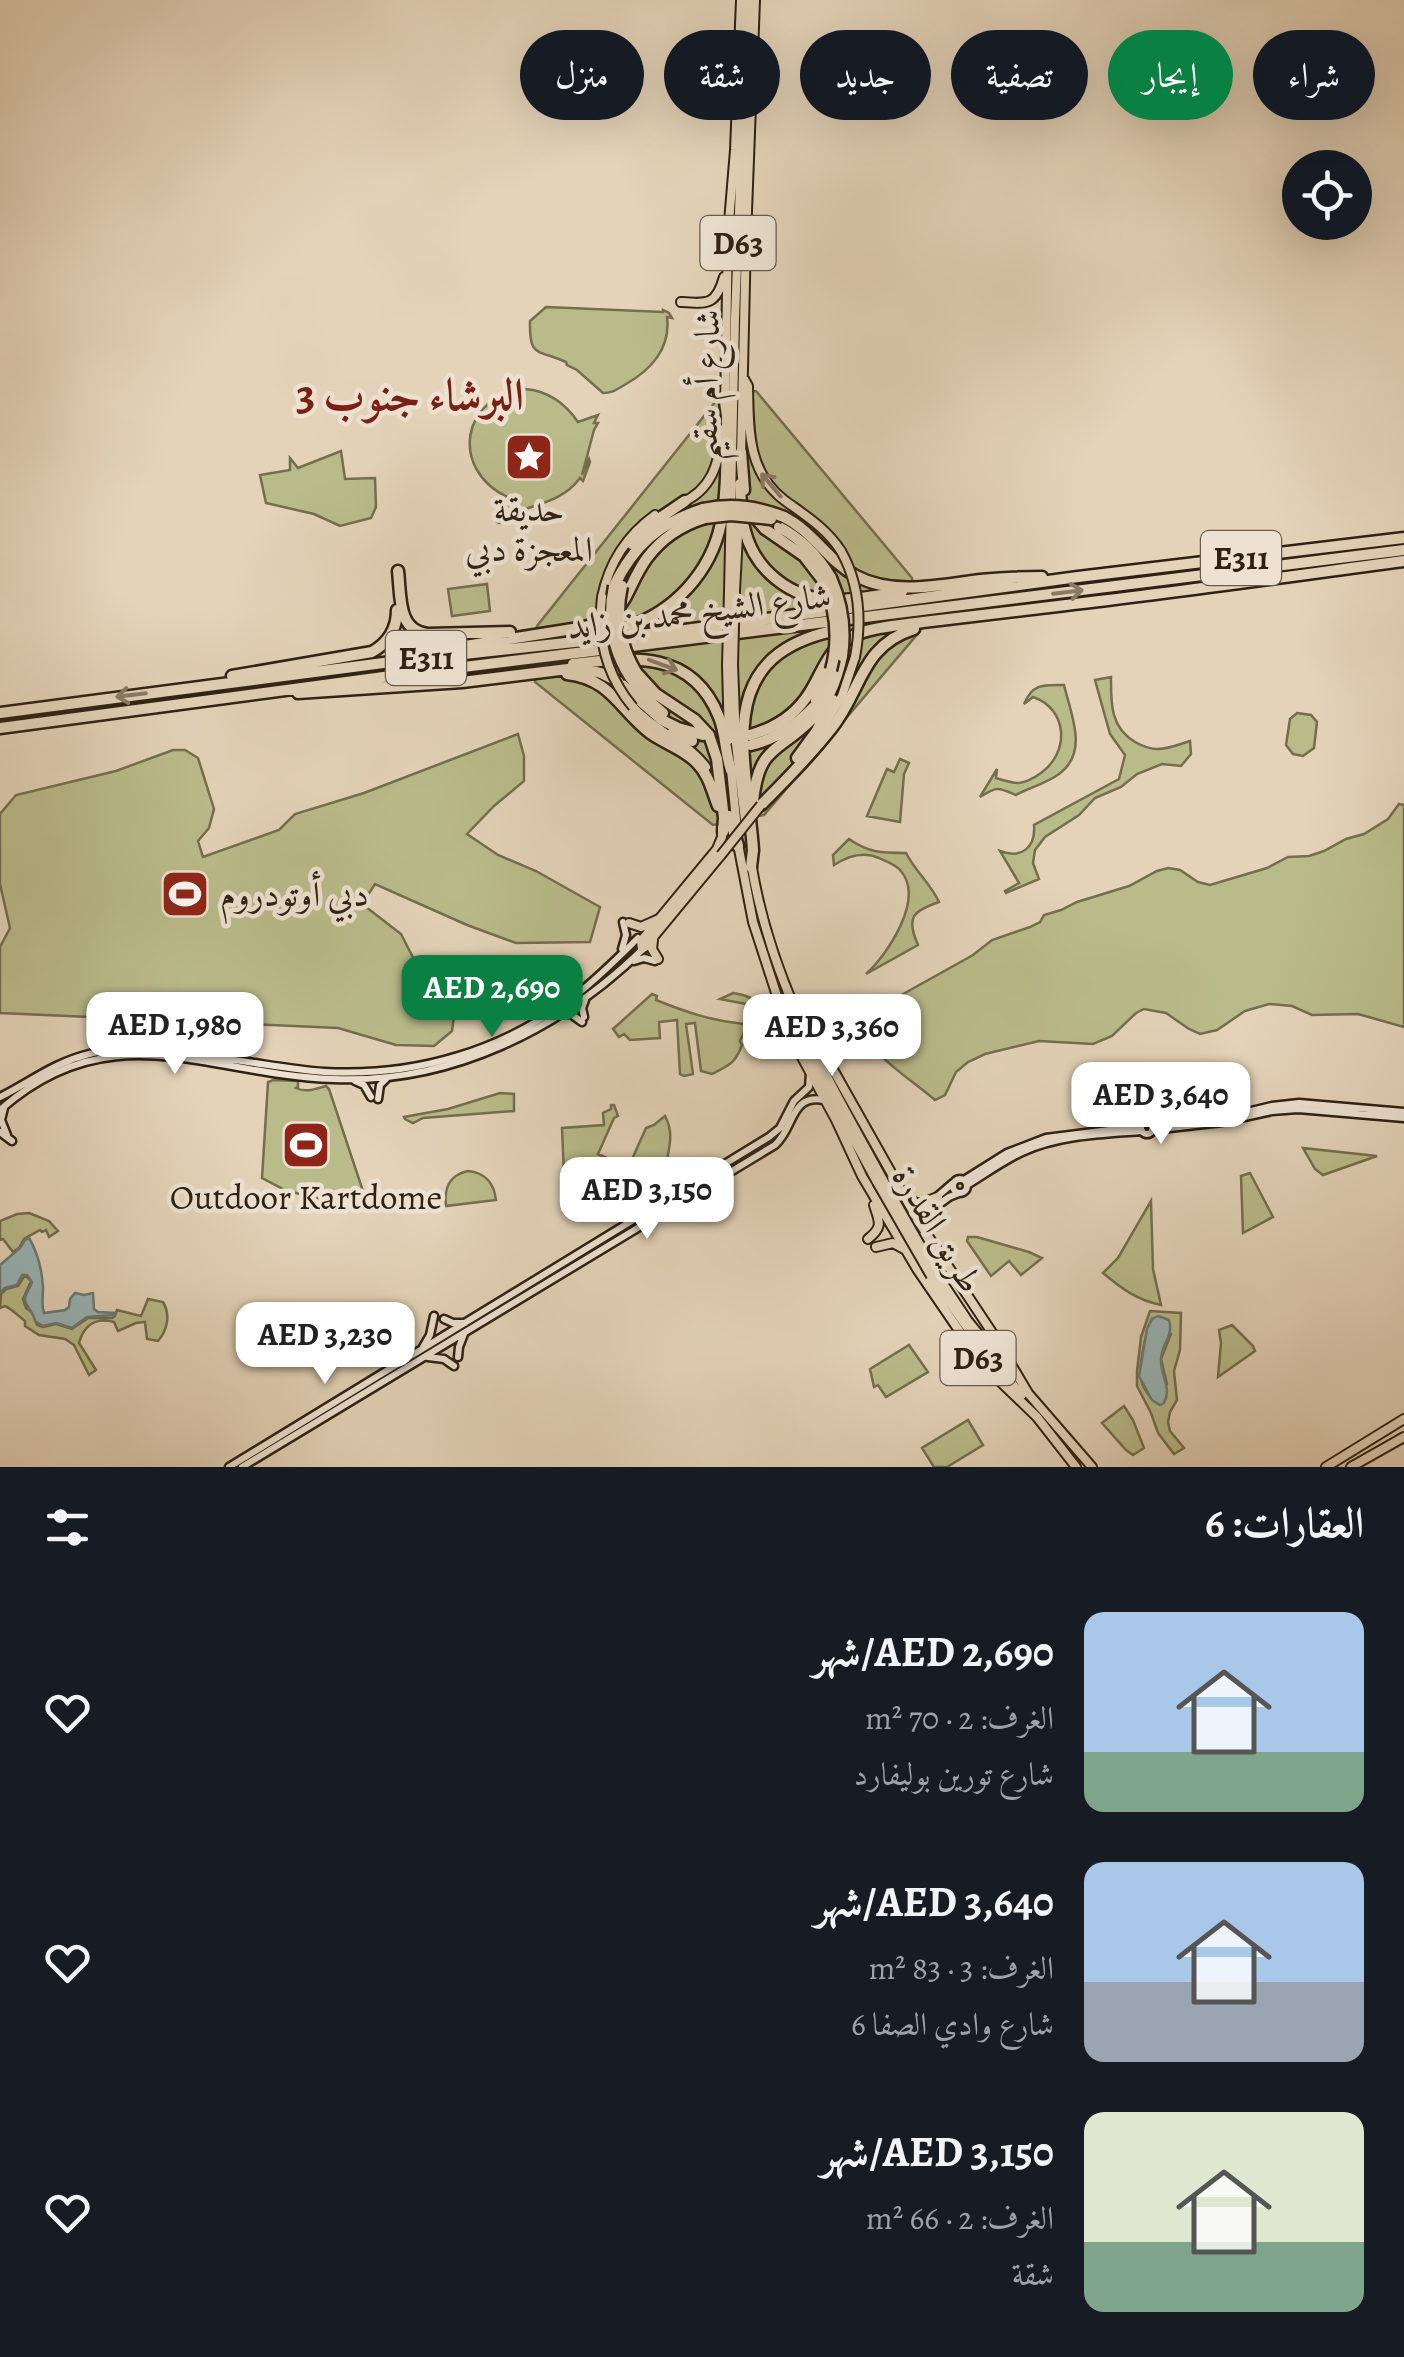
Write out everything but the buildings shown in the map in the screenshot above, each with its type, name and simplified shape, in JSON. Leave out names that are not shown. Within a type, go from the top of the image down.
[{"type":"highway","points":[[513,648],[616,630],[664,608],[688,587],[707,561],[721,521],[727,432],[725,402]]},
{"type":"highway","points":[[741,452],[745,492],[754,516],[765,530],[804,556],[827,580],[835,625],[836,693],[794,763]]},
{"type":"highway","points":[[740,484],[742,519],[752,549],[765,569],[787,587],[814,598],[833,600],[1000,578],[1078,577]]},
{"type":"highway","points":[[618,586],[620,565],[636,540],[686,501]]},
{"type":"highway","points":[[501,678],[588,670],[607,676],[662,720],[698,738],[641,693],[618,654],[610,612],[624,565],[639,546],[668,524],[725,506],[748,506],[781,522],[812,552],[842,612],[849,656],[810,710],[788,730],[751,740],[791,715],[810,693],[829,656],[848,638],[874,629],[1404,562]]},
{"type":"highway","points":[[390,662],[420,653],[595,624],[626,600],[654,549],[704,513],[744,516],[802,528],[843,567],[864,580],[888,586],[932,586]]},
{"type":"highway","name":"شارع الشيخ محمد بن زايد","points":[[0,713],[1404,538]]},
{"type":"highway","name":"شارع الشيخ محمد بن زايد","points":[[0,728],[1404,550]]},
{"type":"highway","points":[[1190,590],[1350,557]]},
{"type":"highway","points":[[398,572],[404,618],[412,630],[424,634],[461,634],[571,630]]},
{"type":"highway","points":[[194,688],[226,677],[372,652],[393,632],[398,609],[405,628],[416,636],[461,634]]},
{"type":"highway","points":[[752,867],[742,725],[752,688],[767,665],[806,638],[920,612]]},
{"type":"highway","points":[[761,806],[830,730],[878,649],[910,630],[962,617]]},
{"type":"highway","points":[[393,686],[617,659],[659,662],[688,677],[711,700],[724,729],[731,770]]},
{"type":"highway","points":[[751,822],[761,766],[777,746],[820,710],[837,671]]},
{"type":"highway","points":[[272,692],[316,693],[567,674],[584,677],[600,684],[648,731],[695,760],[707,776],[718,806]]},
{"type":"highway","points":[[633,675],[700,725],[714,748],[723,832]]},
{"type":"highway","points":[[671,706],[700,720],[718,744],[729,819],[738,846]]},
{"type":"main road","name":"شارع أم سقيم","points":[[718,806],[711,776],[698,757],[651,726],[616,683],[605,656],[600,627],[602,598],[614,561],[630,538],[658,513],[686,501],[703,488],[719,458],[744,0]]},
{"type":"main road","name":"شارع أم سقيم","points":[[732,592],[744,0]]},
{"type":"main road","name":"شارع أم سقيم","points":[[732,592],[740,484],[755,0]]},
{"type":"main road","points":[[732,190],[736,297]]},
{"type":"main road","points":[[681,302],[706,303],[715,298],[727,268]]},
{"type":"main road","points":[[211,1060],[291,1065],[327,1072],[366,1072],[426,1063],[482,1049],[590,993],[654,936],[821,732],[847,683],[849,656],[859,629],[858,602],[842,551],[820,525],[782,498],[764,478],[751,447],[748,386],[743,378]]},
{"type":"main road","name":"D63","points":[[730,664],[732,592]]},
{"type":"main road","name":"طريق القدرة","points":[[730,664],[731,770],[738,846],[753,922],[785,1026],[862,1176],[950,1318],[982,1364],[1025,1397],[1090,1465]]},
{"type":"main road","name":"طريق القدرة","points":[[730,664],[738,778],[767,936],[805,1036],[880,1181]]},
{"type":"main road","points":[[6,1136],[1,1120],[2,1102],[79,1062],[159,1054],[324,1079],[350,1079],[430,1070],[513,1042],[584,988],[659,919],[717,849],[723,832],[718,806]]},
{"type":"main road","points":[[617,959],[626,942],[626,923],[643,927],[659,919]]},
{"type":"main road","points":[[643,948],[641,942],[659,919]]},
{"type":"main road","points":[[620,969],[640,958],[656,960],[652,949],[654,936]]},
{"type":"main road","points":[[620,969],[620,964],[639,946],[638,938]]},
{"type":"main road","points":[[552,1013],[571,1014],[583,1020],[582,1006],[590,993]]},
{"type":"main road","name":"طريق القدرة","points":[[777,996],[933,1274],[983,1350],[1090,1465]]},
{"type":"main road","name":"طريق القدرة","points":[[788,998],[818,1044],[835,1060],[914,1221],[993,1334],[1025,1397]]},
{"type":"main road","points":[[513,1042],[510,1039],[522,1033],[521,1029]]},
{"type":"main road","points":[[818,1044],[835,1060]]},
{"type":"main road","points":[[242,1467],[467,1326],[778,1143],[804,1098],[810,1074]]},
{"type":"main road","points":[[350,1079],[364,1085],[375,1098],[389,1077]]},
{"type":"main road","points":[[804,1098],[824,1100]]},
{"type":"main road","points":[[965,1183],[1015,1150],[1046,1138],[1141,1129],[1145,1122],[1152,1127],[1222,1122],[1298,1108],[1404,1115]]},
{"type":"main road","points":[[877,1201],[891,1211],[901,1208],[903,1201],[895,1176]]},
{"type":"main road","points":[[897,1235],[958,1179],[965,1183]]},
{"type":"main road","points":[[894,1224],[930,1213],[949,1197],[965,1191],[965,1183]]},
{"type":"main road","points":[[953,1184],[953,1190],[959,1194]]},
{"type":"main road","points":[[900,1186],[917,1204],[938,1197]]},
{"type":"main road","points":[[868,1239],[879,1226],[877,1201]]},
{"type":"main road","points":[[930,1213],[925,1226],[931,1242]]},
{"type":"main road","points":[[914,1221],[932,1254],[945,1262]]},
{"type":"main road","points":[[876,1247],[893,1243],[907,1252]]},
{"type":"main road","name":"طريق القدرة","points":[[933,1274],[1076,1467]]},
{"type":"main road","points":[[228,1467],[421,1354],[434,1316]]},
{"type":"main road","points":[[444,1319],[467,1326]]},
{"type":"main road","points":[[421,1354],[456,1361],[467,1326]]},
{"type":"main road","points":[[983,1350],[1002,1380],[1025,1397]]},
{"type":"main road","points":[[1326,1467],[1404,1419]]},
{"type":"main road","points":[[1351,1467],[1404,1437]]},
{"type":"green space","points":[[546,307],[663,310],[672,318],[667,317],[666,339],[651,365],[618,389],[603,393],[566,362],[533,347],[530,321]]},
{"type":"green space","name":"حديقة المعجزة دبي","points":[[525,389],[556,399],[578,422],[598,415],[594,423],[598,423],[583,481],[580,478],[562,494],[525,509],[526,514],[519,517],[518,512],[499,523],[509,498],[489,485],[477,469],[470,452],[470,434],[476,418],[488,404],[504,394]]},
{"type":"green space","points":[[756,391],[912,578],[920,631],[764,815],[713,825],[535,682],[537,626],[720,396]]},
{"type":"green space","points":[[341,451],[345,479],[375,478],[376,507],[371,518],[340,526],[314,514],[266,503],[260,475],[290,470],[290,458],[298,468]]},
{"type":"green space","points":[[487,584],[490,611],[452,616],[448,589]]},
{"type":"green space","points":[[1111,677],[1116,722],[1127,736],[1155,749],[1190,741],[1191,754],[1181,766],[1162,764],[1095,798],[1079,815],[1045,837],[1035,850],[1033,863],[1039,879],[1006,893],[1019,883],[1000,851],[1014,854],[1026,850],[1034,825],[1119,779],[1125,755],[1110,734],[1095,680]]},
{"type":"green space","points":[[1064,685],[1076,744],[1068,765],[1054,777],[1016,795],[998,789],[980,797],[997,769],[996,778],[1019,783],[1036,777],[1050,764],[1060,743],[1059,721],[1045,703],[1033,697],[1024,704],[1035,689]]},
{"type":"green space","points":[[1297,713],[1311,715],[1317,722],[1314,748],[1303,756],[1293,754],[1286,745],[1290,719]]},
{"type":"green space","name":"دبي أوتودروم","points":[[518,734],[524,756],[524,781],[467,834],[498,855],[536,871],[600,907],[590,942],[516,943],[375,884],[362,904],[401,934],[421,973],[455,1009],[452,1031],[434,1046],[396,1045],[338,1028],[0,1013],[0,947],[10,928],[0,884],[0,814],[16,795],[116,771],[173,750],[185,750],[198,758],[214,809],[209,828],[198,841],[203,857],[279,830],[295,814],[364,793]]},
{"type":"green space","points":[[900,759],[909,763],[904,774],[900,822],[867,816],[887,769],[894,772]]},
{"type":"green space","points":[[1399,804],[1404,805],[1404,1027],[1358,1014],[1312,1015],[1292,1006],[1269,1004],[1245,1011],[1217,1030],[1200,1034],[1166,1013],[1144,1009],[1112,1036],[1093,1044],[1039,1041],[985,1054],[956,1072],[945,1095],[935,1100],[882,1057],[858,1025],[992,940],[1030,927],[1044,915],[1129,886],[1168,868],[1210,885],[1267,868],[1288,857],[1309,856],[1364,834],[1388,819]]},
{"type":"green space","points":[[849,839],[876,851],[906,853],[939,902],[914,917],[912,928],[918,945],[866,974],[893,940],[909,895],[900,870],[879,858],[856,855],[834,865],[833,855]]},
{"type":"green space","points":[[733,993],[756,1002],[774,1029],[756,1023],[753,1028],[747,1027],[734,1060],[712,1074],[701,1071],[695,1023],[686,1024],[693,1074],[684,1076],[680,1074],[677,1020],[659,1022],[660,1038],[630,1040],[624,1034],[619,1037],[613,1029],[652,994],[657,996],[656,1000],[689,1012],[744,1024],[746,1004],[720,999]]},
{"type":"green space","name":"Outdoor Kartdome","points":[[298,1081],[296,1088],[303,1090],[326,1086],[329,1089],[363,1191],[322,1199],[287,1191],[262,1178],[268,1082]]},
{"type":"green space","points":[[500,1093],[514,1094],[514,1111],[423,1118],[413,1123],[404,1117],[448,1109]]},
{"type":"green space","points":[[611,1105],[618,1116],[598,1154],[608,1162],[587,1162],[564,1175],[562,1128],[604,1125],[603,1113]]},
{"type":"green space","points":[[665,1116],[670,1136],[665,1172],[669,1189],[622,1217],[635,1207],[628,1179],[617,1165],[619,1162],[629,1166],[646,1128]]},
{"type":"green space","points":[[1303,1148],[1377,1156],[1323,1175]]},
{"type":"green space","points":[[468,1171],[488,1180],[496,1200],[446,1206],[449,1183]]},
{"type":"green space","points":[[1250,1173],[1273,1217],[1243,1233],[1241,1176]]},
{"type":"green space","points":[[1151,1201],[1153,1269],[1161,1305],[1130,1293],[1103,1273],[1118,1258]]},
{"type":"green space","points":[[29,1213],[49,1221],[58,1231],[49,1237],[46,1230],[40,1230],[24,1239],[13,1252],[0,1240],[0,1221]]},
{"type":"green space","points":[[968,1237],[1042,1258],[1021,1275],[1009,1261],[991,1276]]},
{"type":"green space","points":[[25,1275],[31,1281],[23,1299],[37,1325],[56,1324],[72,1329],[88,1318],[112,1318],[117,1310],[141,1316],[148,1299],[163,1302],[166,1328],[158,1341],[147,1339],[145,1322],[118,1331],[114,1322],[92,1324],[79,1343],[96,1370],[89,1375],[74,1345],[65,1339],[39,1335],[10,1309],[0,1308],[1,1294],[18,1286]]},
{"type":"green space","points":[[1150,1311],[1181,1313],[1180,1350],[1174,1371],[1177,1400],[1168,1422],[1170,1431],[1184,1448],[1174,1454],[1158,1433],[1137,1386],[1141,1337]],"holes":[[[1152,1319],[1171,1334],[1161,1359],[1167,1384],[1150,1397],[1141,1369]]]},
{"type":"green space","points":[[1232,1325],[1255,1351],[1218,1377],[1219,1330]]},
{"type":"green space","points":[[909,1345],[928,1372],[886,1397],[878,1385],[874,1387],[870,1369]]},
{"type":"green space","points":[[1124,1406],[1144,1448],[1133,1455],[1102,1423]]},
{"type":"green space","points":[[968,1420],[983,1445],[947,1467],[934,1467],[922,1448]]},
{"type":"water","points":[[29,1238],[41,1268],[44,1313],[65,1310],[75,1293],[93,1293],[94,1309],[114,1315],[87,1317],[72,1328],[56,1323],[43,1326],[35,1321],[25,1302],[32,1282],[27,1275],[0,1293],[0,1265]]},
{"type":"water","points":[[1158,1316],[1169,1320],[1170,1326],[1161,1355],[1167,1392],[1160,1405],[1152,1400],[1139,1376],[1147,1329]]},
{"type":"tunnel","points":[[692,741],[722,747],[746,746]]},
{"type":"place","name":"حديقة المعجزة دبي","points":[[529,457]]},
{"type":"place","name":"دبي أوتودروم","points":[[185,894]]},
{"type":"place","name":"Outdoor Kartdome","points":[[306,1145]]},
{"type":"district","name":"البرشاء جنوب 3","points":[[410,395]]}]
